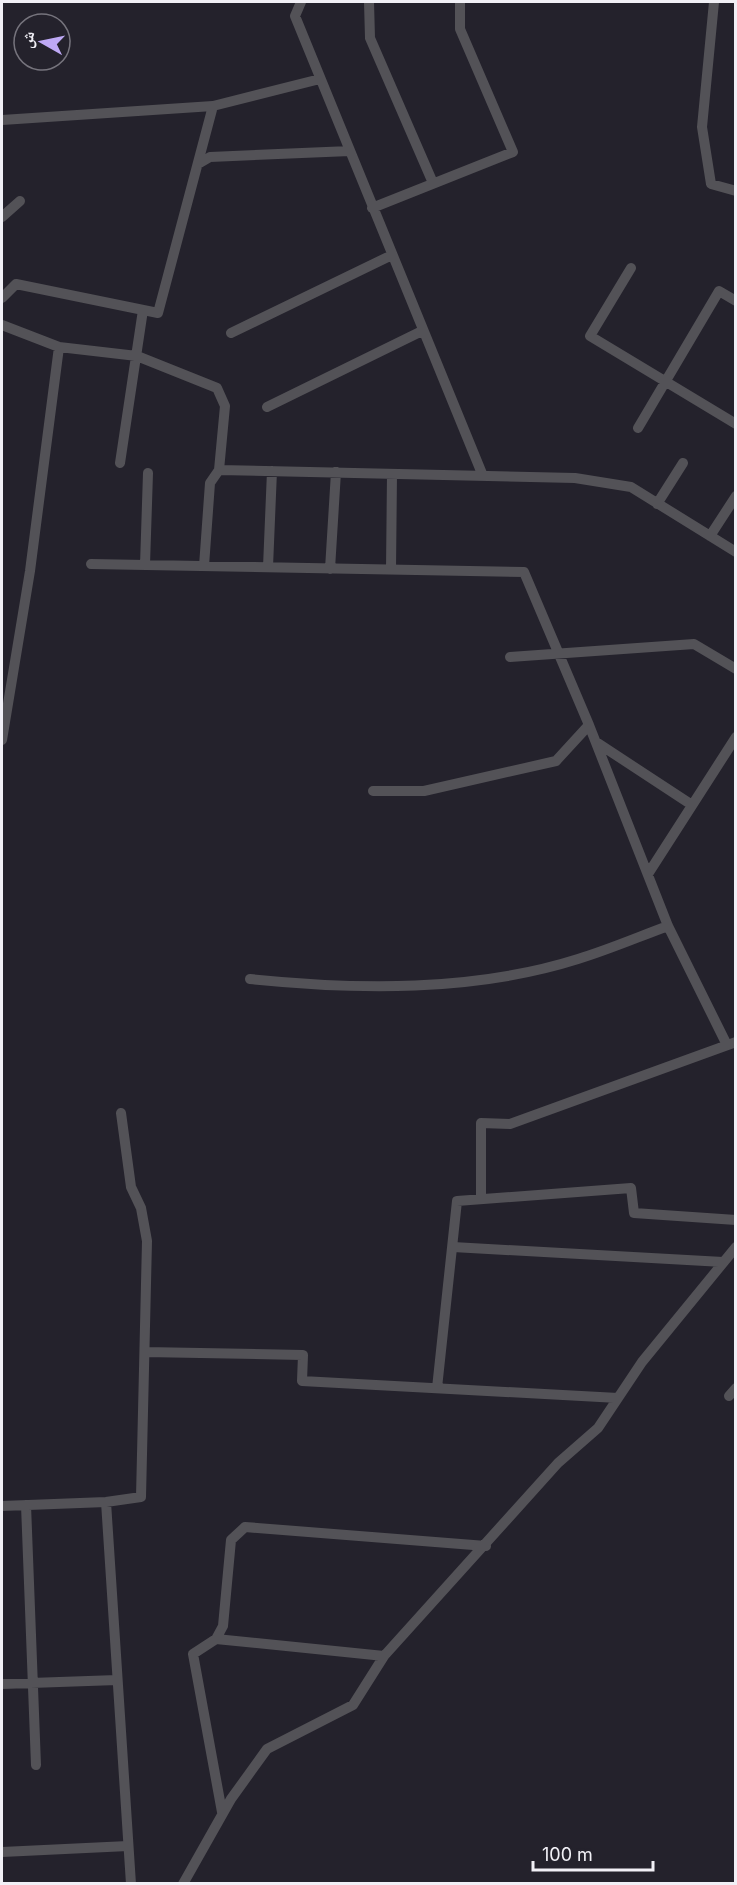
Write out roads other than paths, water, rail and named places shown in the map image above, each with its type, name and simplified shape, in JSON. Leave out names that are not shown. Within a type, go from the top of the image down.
[{"type":"street","points":[[301,2],[295,16],[483,476]]},
{"type":"street","points":[[369,2],[370,38],[433,183]]},
{"type":"street","points":[[372,208],[513,152],[460,30],[460,2]]},
{"type":"street","points":[[714,2],[702,127],[711,184],[735,191]]},
{"type":"street","points":[[2,120],[213,106],[320,79]]},
{"type":"street","points":[[2,298],[16,284],[158,313],[213,106]]},
{"type":"street","points":[[198,164],[210,157],[350,152]]},
{"type":"street","points":[[2,218],[20,201]]},
{"type":"street","points":[[231,333],[392,255]]},
{"type":"street","points":[[631,268],[590,336],[735,424]]},
{"type":"street","points":[[638,428],[719,291],[735,301]]},
{"type":"street","points":[[120,463],[143,310]]},
{"type":"street","points":[[2,325],[59,347],[136,356],[217,388],[225,406],[219,470],[210,483],[204,566]]},
{"type":"street","points":[[267,407],[422,331]]},
{"type":"street","points":[[2,745],[30,571],[59,347]]},
{"type":"street","points":[[657,504],[683,463]]},
{"type":"street","points":[[219,470],[575,478],[631,488],[735,552]]},
{"type":"street","points":[[268,567],[272,471]]},
{"type":"street","points":[[330,568],[336,472]]},
{"type":"street","points":[[145,565],[148,473]]},
{"type":"street","points":[[391,570],[392,474]]},
{"type":"street","points":[[710,536],[735,496]]},
{"type":"street","points":[[91,564],[524,572],[589,725],[668,926],[731,1044],[510,1124],[481,1123],[481,1199]]},
{"type":"street","points":[[510,657],[694,644],[735,669]]},
{"type":"street","points":[[373,791],[424,791],[556,761],[589,725]]},
{"type":"street","points":[[648,874],[735,737]]},
{"type":"street","points":[[595,742],[692,805]]},
{"type":"street","points":[[250,979],[310,985],[446,984],[525,973],[577,960],[668,926]]},
{"type":"street","points":[[2,1506],[106,1502],[141,1497],[147,1241],[141,1208],[131,1187],[121,1113]]},
{"type":"street","points":[[437,1388],[457,1201],[631,1188],[634,1213],[735,1220]]},
{"type":"street","points":[[453,1247],[723,1262]]},
{"type":"street","points":[[183,1884],[222,1812],[267,1749],[353,1705],[384,1656],[486,1546],[558,1463],[598,1428],[642,1362],[735,1247]]},
{"type":"street","points":[[145,1352],[303,1355],[302,1381],[618,1398]]},
{"type":"street","points":[[106,1502],[131,1884]]},
{"type":"street","points":[[27,1505],[35,1683],[36,1765]]},
{"type":"street","points":[[222,1812],[193,1654],[216,1639],[223,1626],[231,1540],[244,1527],[486,1546]]},
{"type":"street","points":[[216,1639],[384,1656]]},
{"type":"street","points":[[2,1684],[117,1680]]},
{"type":"street","points":[[2,1852],[128,1846]]}]
